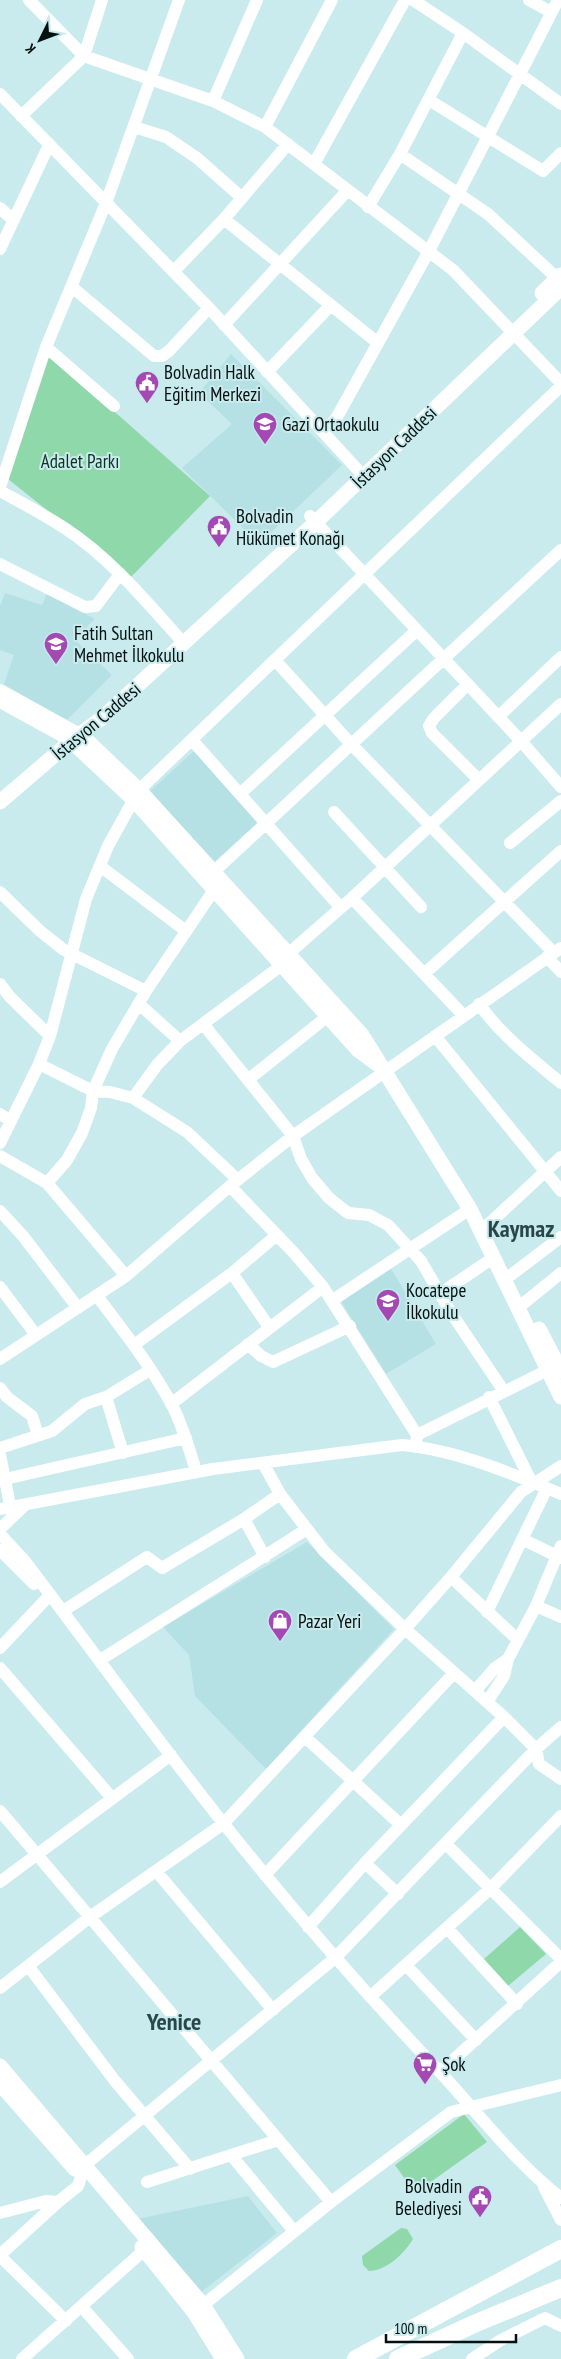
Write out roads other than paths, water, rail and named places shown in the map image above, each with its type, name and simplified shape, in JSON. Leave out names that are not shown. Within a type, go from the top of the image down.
[{"type":"highway","points":[[356,2359],[561,2249]]},
{"type":"highway","points":[[398,2359],[474,2324],[561,2288]]},
{"type":"main road","name":"İstasyon Caddesi","points":[[0,802],[102,718],[510,331],[560,280]]},
{"type":"main road","points":[[510,331],[357,469],[313,519],[179,638],[98,713],[76,738],[136,795],[285,960],[362,1035],[386,1070],[511,1275],[555,1368],[561,1397]]},
{"type":"main road","points":[[285,960],[328,1016],[358,1050],[386,1070]]},
{"type":"main road","points":[[483,1230],[493,1258],[555,1368]]},
{"type":"main road","points":[[0,2066],[84,2171],[199,2309],[237,2359]]},
{"type":"main road","points":[[0,2084],[84,2171]]},
{"type":"main road","points":[[199,2309],[223,2359]]},
{"type":"street","points":[[0,1143],[39,1064],[50,1036],[86,899],[100,866],[136,795],[561,384],[453,270],[265,127],[213,101],[84,56],[29,0]]},
{"type":"street","points":[[21,116],[84,56],[102,0]]},
{"type":"street","points":[[0,486],[3,469],[46,347],[106,202],[152,80],[179,0]]},
{"type":"street","points":[[213,101],[257,0]]},
{"type":"street","points":[[265,127],[332,0]]},
{"type":"street","points":[[314,164],[405,0]]},
{"type":"street","points":[[413,0],[463,33],[561,104]]},
{"type":"street","points":[[529,0],[551,12]]},
{"type":"street","points":[[324,432],[337,417],[429,251],[558,0]]},
{"type":"street","points":[[368,207],[400,154],[463,33]]},
{"type":"street","points":[[0,94],[174,271],[357,469]]},
{"type":"street","points":[[429,100],[543,171],[561,153]]},
{"type":"street","points":[[134,127],[166,137],[197,158],[241,197]]},
{"type":"street","points":[[174,271],[224,219],[288,144]]},
{"type":"street","points":[[0,249],[49,145]]},
{"type":"street","points":[[400,154],[488,214],[560,280]]},
{"type":"street","points":[[224,325],[348,191]]},
{"type":"street","points":[[0,208],[13,220]]},
{"type":"street","points":[[224,219],[378,343]]},
{"type":"street","points":[[72,287],[154,356],[162,356],[169,351],[209,308]]},
{"type":"street","points":[[267,372],[330,306]]},
{"type":"street","points":[[46,347],[114,406]]},
{"type":"street","points":[[0,491],[67,529],[120,574],[179,638]]},
{"type":"street","points":[[313,519],[521,741],[561,787]]},
{"type":"street","points":[[47,1183],[67,1160],[82,1133],[94,1091],[112,1049],[146,991],[186,931],[211,880],[351,744],[561,550]]},
{"type":"street","points":[[0,564],[86,607],[96,606],[120,574]]},
{"type":"street","points":[[241,793],[417,630]]},
{"type":"street","points":[[498,717],[561,657]]},
{"type":"street","points":[[274,660],[351,744],[554,953],[561,972]]},
{"type":"street","points":[[468,684],[434,718],[429,726],[432,733],[479,780]]},
{"type":"street","points":[[0,690],[76,738]]},
{"type":"street","points":[[0,702],[76,738]]},
{"type":"street","points":[[133,1098],[157,1065],[180,1041],[204,1025],[285,960],[561,704]]},
{"type":"street","points":[[192,740],[241,793],[340,908]]},
{"type":"street","points":[[510,843],[561,801]]},
{"type":"street","points":[[334,812],[421,907]]},
{"type":"street","points":[[424,974],[561,851]]},
{"type":"street","points":[[100,866],[186,931]]},
{"type":"street","points":[[0,892],[48,938],[72,955],[146,991]]},
{"type":"street","points":[[352,898],[464,1016]]},
{"type":"street","points":[[0,1359],[126,1276],[234,1183],[293,1136],[554,953]]},
{"type":"street","points":[[0,984],[10,998],[50,1036]]},
{"type":"street","points":[[139,1004],[180,1041]]},
{"type":"street","points":[[479,1004],[520,1049],[561,1083]]},
{"type":"street","points":[[249,1079],[328,1016]]},
{"type":"street","points":[[204,1025],[293,1136],[301,1159],[312,1178],[329,1198],[348,1213],[369,1215],[388,1225],[411,1249],[503,1390]]},
{"type":"street","points":[[435,1036],[561,1191]]},
{"type":"street","points":[[39,1064],[94,1091],[110,1092],[133,1098],[186,1132],[234,1183],[277,1235],[324,1287],[350,1326],[416,1441],[561,1494]]},
{"type":"street","points":[[0,1114],[11,1121]]},
{"type":"street","points":[[0,1156],[47,1183],[126,1276]]},
{"type":"street","points":[[483,1230],[561,1157]]},
{"type":"street","points":[[333,1300],[470,1209]]},
{"type":"street","points":[[0,1211],[23,1236],[78,1308]]},
{"type":"street","points":[[134,1345],[232,1273],[277,1235]]},
{"type":"street","points":[[511,1275],[561,1237]]},
{"type":"street","points":[[441,1293],[493,1258]]},
{"type":"street","points":[[232,1273],[269,1327]]},
{"type":"street","points":[[524,1303],[561,1273]]},
{"type":"street","points":[[0,1287],[36,1335]]},
{"type":"street","points":[[171,1404],[269,1327],[324,1287]]},
{"type":"street","points":[[97,1296],[134,1345],[171,1404],[186,1438],[196,1472]]},
{"type":"street","points":[[248,1344],[262,1356],[273,1362],[350,1326]]},
{"type":"street","points":[[0,1455],[5,1479],[5,1508],[25,1505],[196,1472],[402,1445],[416,1441],[489,1397],[555,1368]]},
{"type":"street","points":[[0,1448],[52,1431],[85,1404],[106,1397],[150,1370]]},
{"type":"street","points":[[0,1388],[10,1400],[24,1408],[32,1416],[38,1435]]},
{"type":"street","points":[[106,1397],[123,1453]]},
{"type":"street","points":[[489,1397],[532,1483]]},
{"type":"street","points":[[5,1479],[186,1438]]},
{"type":"street","points":[[263,1463],[280,1494],[324,1551],[405,1629],[504,1717],[536,1749],[539,1764],[561,1779]]},
{"type":"street","points":[[0,1988],[90,1917],[223,1824],[405,1629],[451,1577],[521,1492],[532,1483],[561,1466]]},
{"type":"street","points":[[487,1612],[547,1488]]},
{"type":"street","points":[[63,1611],[147,1557],[162,1568],[244,1519],[280,1494]]},
{"type":"street","points":[[0,1529],[25,1505]]},
{"type":"street","points":[[244,1519],[265,1557]]},
{"type":"street","points":[[100,1660],[265,1557],[306,1529]]},
{"type":"street","points":[[0,1534],[24,1560],[223,1824],[308,1927],[370,1998],[541,2183],[561,2198]]},
{"type":"street","points":[[487,1702],[504,1676],[508,1658],[536,1606],[559,1553],[522,1539]]},
{"type":"street","points":[[0,1550],[63,1611]]},
{"type":"street","points":[[451,1577],[518,1640]]},
{"type":"street","points":[[0,1648],[48,1597]]},
{"type":"street","points":[[536,1606],[561,1617]]},
{"type":"street","points":[[475,1691],[495,1668],[508,1658]]},
{"type":"street","points":[[0,1668],[112,1798]]},
{"type":"street","points":[[266,1875],[454,1673]]},
{"type":"street","points":[[308,1927],[365,1863],[504,1717]]},
{"type":"street","points":[[66,2321],[0,2255],[78,2186],[84,2171],[144,2115],[335,1958],[536,1749],[561,1726]]},
{"type":"street","points":[[305,1737],[401,1826]]},
{"type":"street","points":[[0,1882],[171,1755]]},
{"type":"street","points":[[0,1810],[209,2061],[331,2202]]},
{"type":"street","points":[[370,1998],[491,1888],[561,1816]]},
{"type":"street","points":[[440,2072],[517,2004],[561,1960],[446,1844]]},
{"type":"street","points":[[365,1863],[398,1894]]},
{"type":"street","points":[[156,1871],[273,2010]]},
{"type":"street","points":[[447,1928],[517,2004]]},
{"type":"street","points":[[406,1965],[476,2040]]},
{"type":"street","points":[[29,1967],[115,2081],[190,2169]]},
{"type":"street","points":[[199,2309],[331,2202],[451,2112],[561,2085]]},
{"type":"street","points":[[146,2182],[278,2140]]},
{"type":"street","points":[[231,2155],[294,2231]]},
{"type":"street","points":[[541,2183],[561,2220]]},
{"type":"street","points":[[0,2213],[46,2201],[58,2202]]},
{"type":"street","points":[[22,2359],[148,2247]]},
{"type":"street","points":[[82,2307],[128,2359]]},
{"type":"street","points":[[472,2359],[501,2340],[544,2318],[561,2326]]},
{"type":"place","name":"Bolvadin Halk Eğitim Merkezi","points":[[147,404]]},
{"type":"place","name":"Gazi Ortaokulu","points":[[265,445]]},
{"type":"place","name":"Bolvadin Hükümet Konağı","points":[[219,548]]},
{"type":"place","name":"Fatih Sultan Mehmet İlkokulu","points":[[56,665]]},
{"type":"place","name":"Kocatepe İlkokulu","points":[[388,1322]]},
{"type":"place","name":"Pazar Yeri","points":[[280,1642]]},
{"type":"place","name":"Şok","points":[[425,2085]]},
{"type":"place","name":"Bolvadin Belediyesi","points":[[480,2218]]},
{"type":"district","name":"Kaymaz","points":[[521,1228]]},
{"type":"district","name":"Yenice","points":[[174,2021]]},
{"type":"park label","name":"Adalet Parkı","points":[[80,461]]}]
